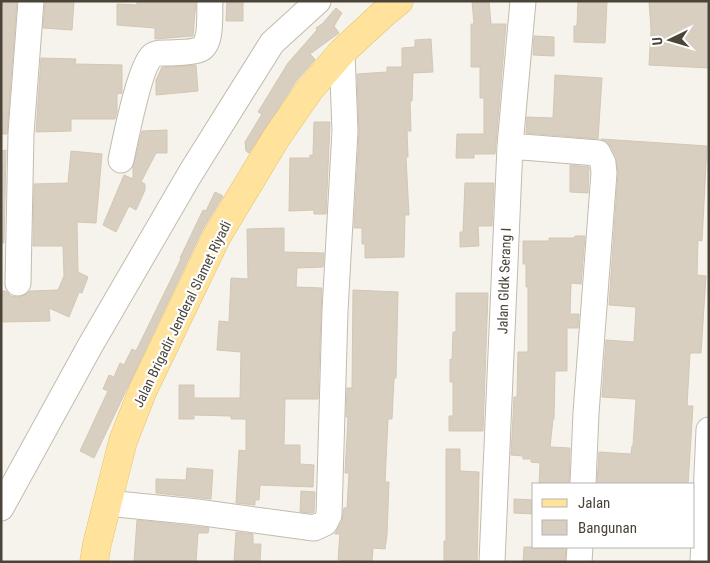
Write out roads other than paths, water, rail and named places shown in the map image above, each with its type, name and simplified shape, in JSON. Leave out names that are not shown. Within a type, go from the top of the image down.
[{"type":"main road","name":"Jalan Brigadir Jenderal Slamet Riyadi","points":[[94,562],[123,441],[143,390],[217,236],[276,138],[310,89],[342,52],[382,14],[399,1]]},
{"type":"street","points":[[18,283],[21,133],[31,1]]},
{"type":"street","points":[[121,160],[134,101],[149,60],[156,54],[196,51],[203,48],[207,43],[210,1]]},
{"type":"street","points":[[1,508],[90,346],[195,165],[272,43],[318,1]]},
{"type":"street","name":"Jalan Gldk Serang I","points":[[492,562],[510,146],[523,1]]},
{"type":"street","points":[[107,504],[197,512],[314,528],[325,523],[329,515],[335,311],[344,131],[342,52]]},
{"type":"street","points":[[510,146],[598,154],[603,163],[604,173],[586,413],[583,483]]},
{"type":"street","points":[[703,562],[709,430]]},
{"type":"street","points":[[579,562],[580,548]]}]
